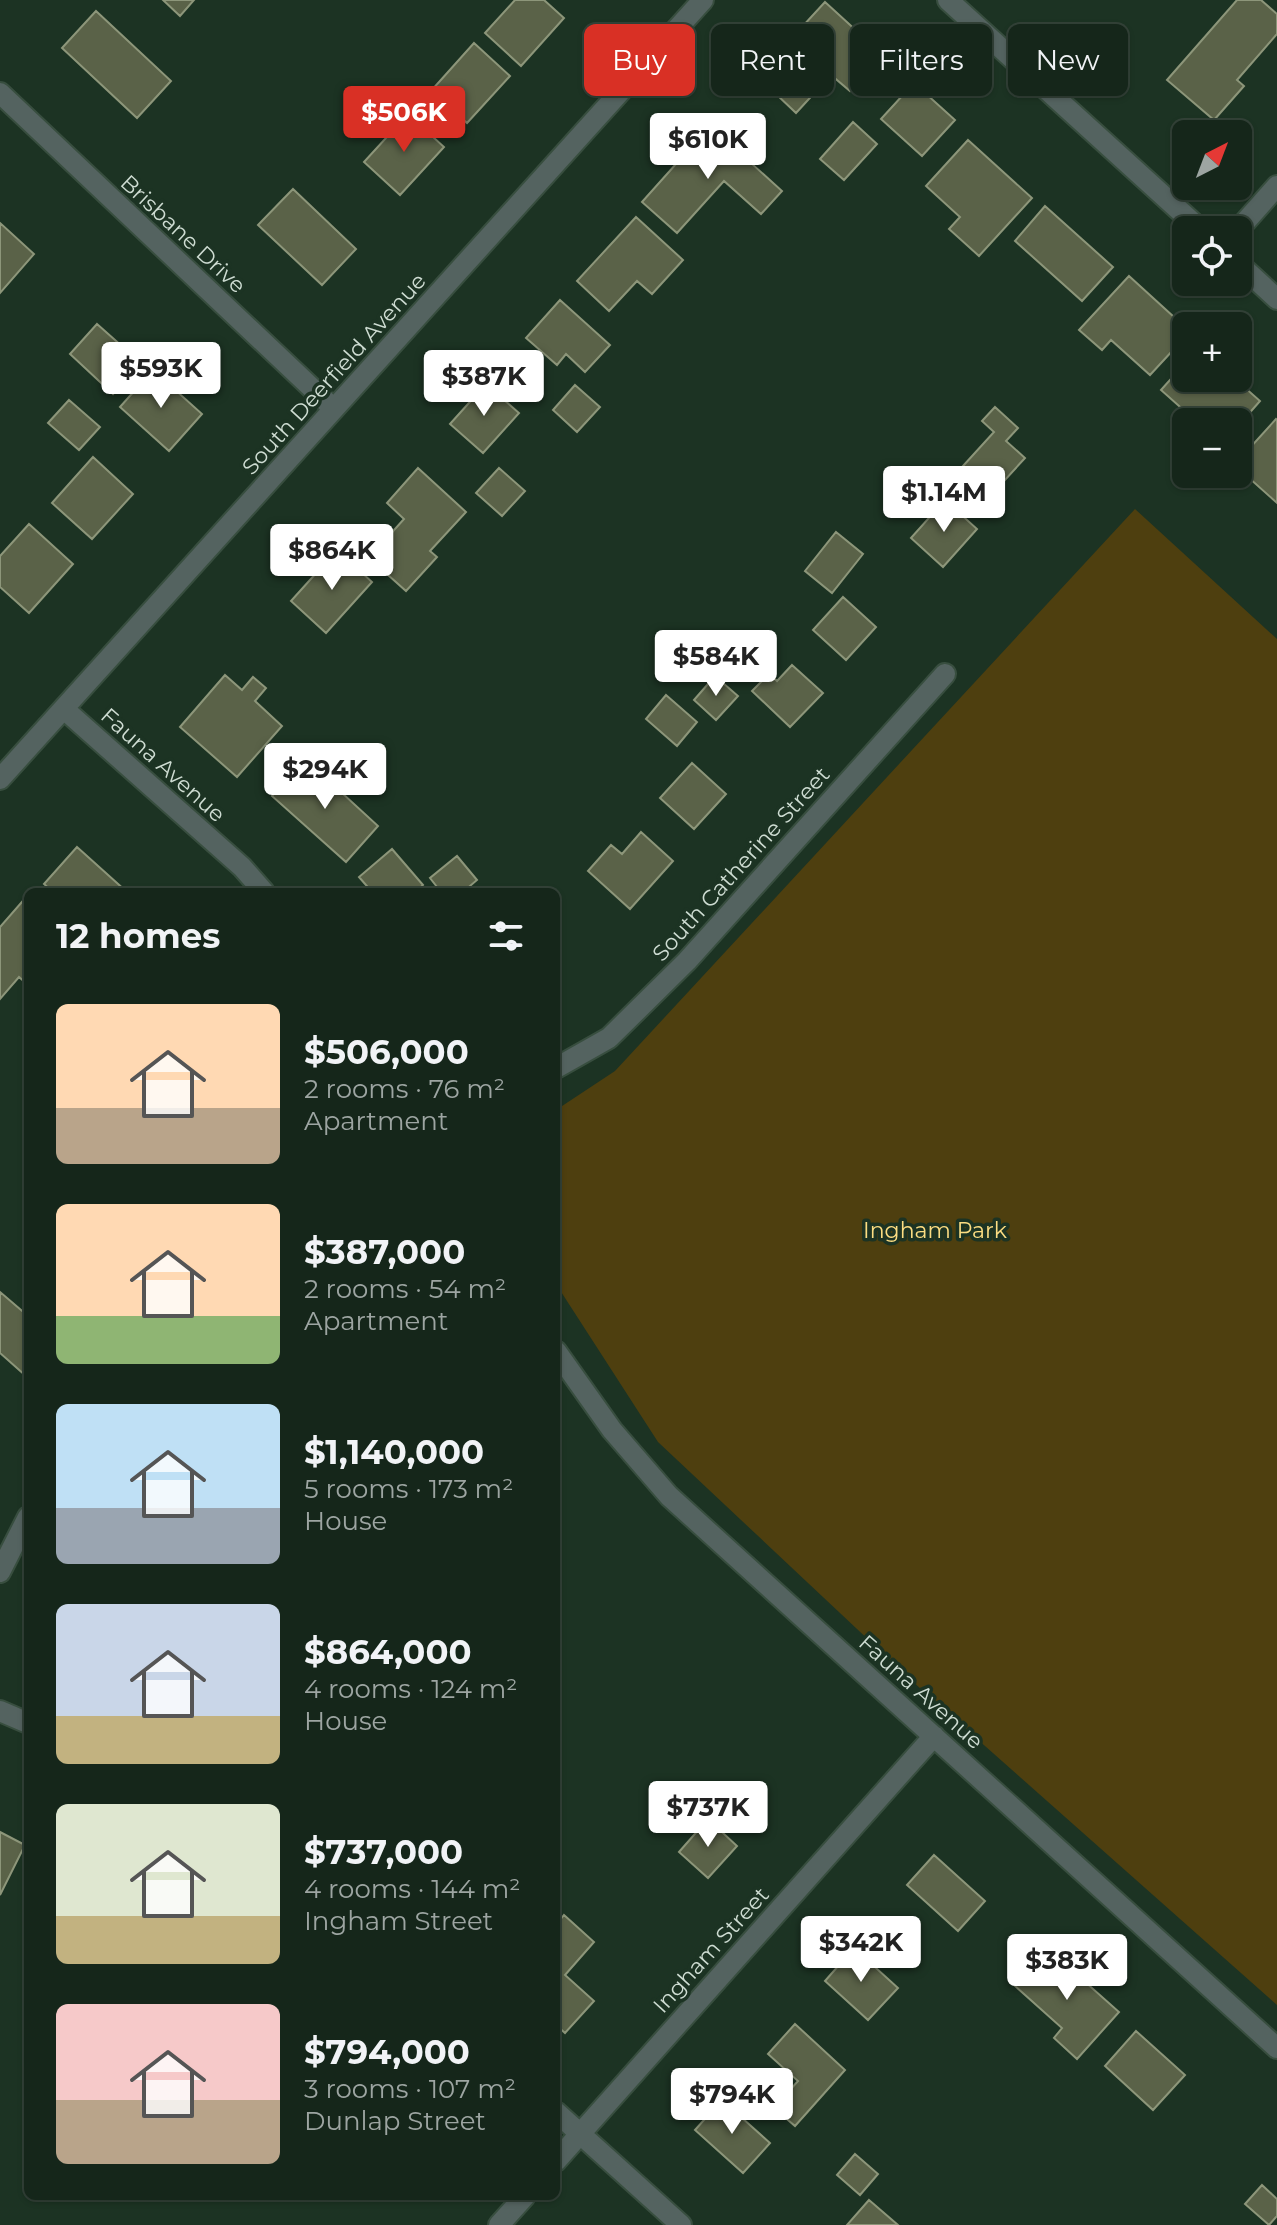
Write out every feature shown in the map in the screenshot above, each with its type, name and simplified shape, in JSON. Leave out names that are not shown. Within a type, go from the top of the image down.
[{"type":"street","name":"South Deerfield Avenue","points":[[0,779],[703,0]]},
{"type":"street","points":[[948,0],[1186,216]]},
{"type":"street","name":"Brisbane Drive","points":[[0,93],[334,409]]},
{"type":"street","points":[[1250,216],[1277,186]]},
{"type":"street","points":[[1252,276],[1277,299]]},
{"type":"street","name":"South Catherine Street","points":[[560,1066],[609,1038],[687,961],[945,674]]},
{"type":"street","name":"Fauna Avenue","points":[[64,709],[242,867],[260,888]]},
{"type":"street","name":"Fauna Avenue","points":[[560,1357],[612,1430],[669,1496],[1277,2048]]},
{"type":"street","points":[[0,1572],[24,1525]]},
{"type":"street","points":[[0,1711],[24,1721]]},
{"type":"street","name":"Ingham Street","points":[[560,2156],[934,1736]]},
{"type":"street","points":[[560,2116],[681,2225]]},
{"type":"street","points":[[499,2225],[521,2200]]},
{"type":"green space","name":"Ingham Park","points":[[1135,509],[1277,639],[1277,2005],[923,1691],[658,1442],[560,1290],[560,1107],[615,1071]]},
{"type":"building","points":[[163,0],[194,0],[180,16]]},
{"type":"building","points":[[515,0],[544,0],[564,18],[521,66],[485,33]]},
{"type":"building","points":[[1237,0],[1261,0],[1277,14],[1277,34],[1237,80],[1244,86],[1214,120],[1167,80]]},
{"type":"building","points":[[825,2],[850,25],[850,91],[834,78],[834,24],[805,24]]},
{"type":"building","points":[[96,11],[171,81],[137,118],[62,48]]},
{"type":"building","points":[[474,43],[510,76],[467,123],[431,91]]},
{"type":"building","points":[[778,96],[812,96],[796,113]]},
{"type":"building","points":[[902,96],[928,96],[955,120],[922,156],[881,119]]},
{"type":"building","points":[[408,114],[444,147],[400,195],[364,162]]},
{"type":"building","points":[[853,122],[877,144],[844,180],[820,159]]},
{"type":"building","points":[[710,126],[782,191],[761,214],[724,181],[677,233],[642,202]]},
{"type":"building","points":[[968,140],[1032,198],[979,256],[949,229],[960,217],[926,186]]},
{"type":"building","points":[[293,189],[356,249],[322,285],[258,225]]},
{"type":"building","points":[[1045,206],[1113,267],[1082,301],[1015,241]]},
{"type":"building","points":[[636,217],[683,260],[652,294],[637,281],[609,311],[577,281]]},
{"type":"building","points":[[0,223],[34,254],[0,293]]},
{"type":"building","points":[[1129,276],[1172,315],[1172,351],[1150,375],[1111,340],[1102,350],[1079,330]]},
{"type":"building","points":[[560,300],[610,345],[585,372],[566,354],[557,365],[526,338]]},
{"type":"building","points":[[97,324],[141,363],[113,394],[70,354]]},
{"type":"building","points":[[153,370],[202,414],[169,451],[120,407]]},
{"type":"building","points":[[1172,378],[1172,392],[1250,392],[1260,401],[1252,410],[1181,408],[1161,390]]},
{"type":"building","points":[[486,384],[519,413],[483,453],[450,424]]},
{"type":"building","points":[[575,385],[600,407],[577,432],[553,410]]},
{"type":"building","points":[[69,400],[100,427],[79,450],[48,423]]},
{"type":"building","points":[[995,407],[1018,428],[1006,441],[1025,458],[993,493],[963,466],[994,432],[982,421]]},
{"type":"building","points":[[1276,419],[1277,503],[1252,481],[1252,446]]},
{"type":"building","points":[[93,457],[133,494],[92,539],[52,503]]},
{"type":"building","points":[[418,468],[466,512],[430,551],[437,557],[406,591],[369,558],[404,519],[387,503]]},
{"type":"building","points":[[499,468],[525,491],[502,516],[476,493]]},
{"type":"building","points":[[945,500],[977,529],[943,567],[911,538]]},
{"type":"building","points":[[29,524],[73,564],[29,613],[0,587],[0,556]]},
{"type":"building","points":[[836,532],[863,554],[832,593],[805,571]]},
{"type":"building","points":[[337,550],[372,582],[326,633],[291,601]]},
{"type":"building","points":[[843,597],[876,627],[846,660],[813,630]]},
{"type":"building","points":[[792,665],[823,693],[790,727],[752,691],[769,674],[777,681]]},
{"type":"building","points":[[225,675],[242,690],[253,677],[266,688],[255,701],[282,726],[237,777],[180,727]]},
{"type":"building","points":[[715,676],[738,696],[716,720],[694,700]]},
{"type":"building","points":[[666,695],[697,722],[677,746],[646,719]]},
{"type":"building","points":[[305,759],[378,826],[346,862],[272,796]]},
{"type":"building","points":[[692,763],[726,794],[694,829],[660,798]]},
{"type":"building","points":[[641,832],[673,861],[630,909],[588,871],[611,845],[622,854]]},
{"type":"building","points":[[77,847],[123,888],[48,888],[44,884]]},
{"type":"building","points":[[392,849],[423,885],[420,888],[369,888],[359,877]]},
{"type":"building","points":[[457,856],[477,880],[468,888],[438,888],[430,878]]},
{"type":"building","points":[[24,900],[24,981],[19,977],[0,999],[0,927]]},
{"type":"building","points":[[0,1292],[24,1313],[24,1374],[0,1353]]},
{"type":"building","points":[[708,1819],[737,1846],[708,1878],[679,1852]]},
{"type":"building","points":[[0,1832],[24,1847],[0,1895]]},
{"type":"building","points":[[934,1855],[985,1901],[958,1931],[907,1885]]},
{"type":"building","points":[[564,1915],[594,1942],[565,1975],[594,2001],[565,2033],[560,2029],[560,1920]]},
{"type":"building","points":[[854,1948],[898,1988],[868,2020],[825,1981]]},
{"type":"building","points":[[1047,1948],[1119,2012],[1077,2059],[1054,2038],[1062,2028],[1014,1985]]},
{"type":"building","points":[[795,2024],[845,2070],[795,2126],[774,2108],[798,2081],[768,2054]]},
{"type":"building","points":[[1136,2031],[1185,2075],[1153,2110],[1105,2066]]},
{"type":"building","points":[[722,2100],[770,2143],[743,2173],[695,2130]]},
{"type":"building","points":[[855,2154],[878,2174],[860,2195],[837,2175]]},
{"type":"building","points":[[1262,2185],[1277,2199],[1277,2216],[1269,2225],[1245,2204]]},
{"type":"building","points":[[869,2200],[898,2225],[847,2225]]}]
